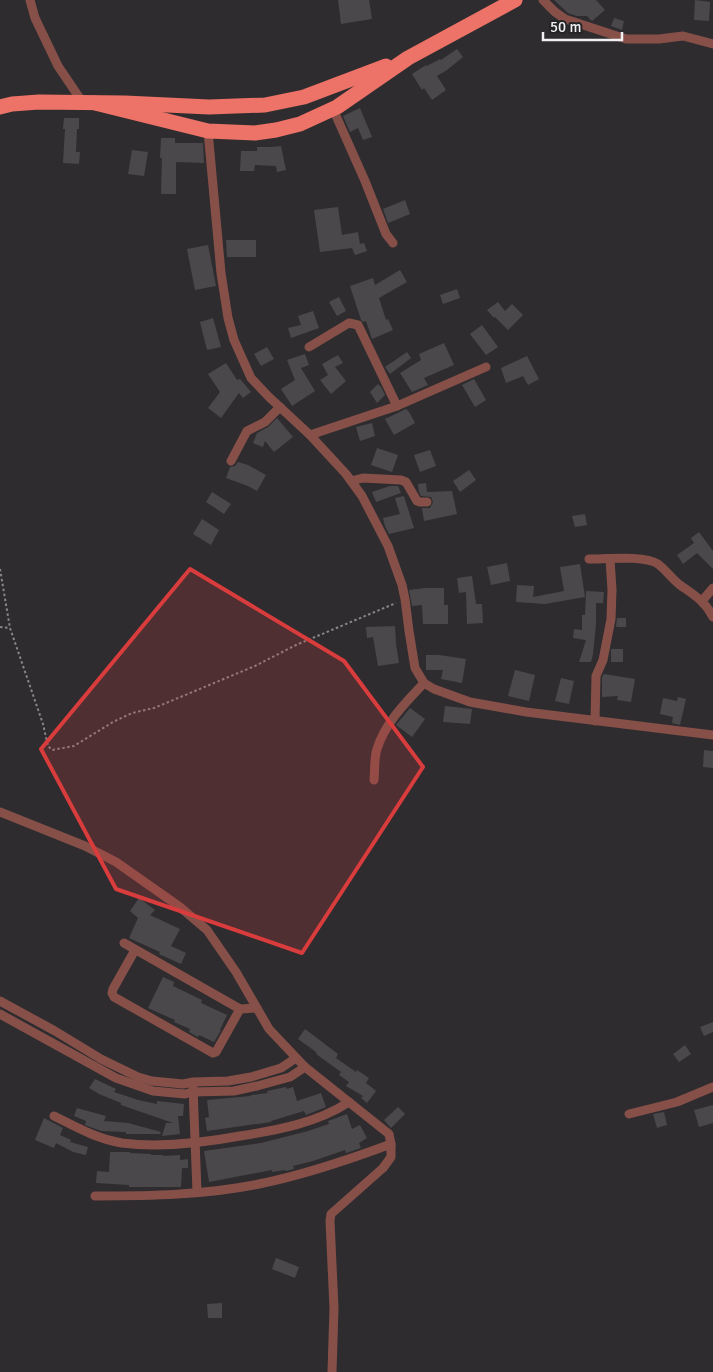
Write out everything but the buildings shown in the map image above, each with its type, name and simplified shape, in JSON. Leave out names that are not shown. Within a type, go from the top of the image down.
[{"type":"highway","points":[[89,103],[208,131],[255,133],[276,130],[300,124],[333,109],[408,58],[515,0]]},
{"type":"highway","points":[[0,107],[39,102],[209,106],[265,105],[304,98],[408,58]]},
{"type":"street","points":[[30,0],[35,18],[58,66],[89,103]]},
{"type":"street","points":[[543,0],[565,19],[626,39],[659,39],[683,36],[713,44]]},
{"type":"street","points":[[333,109],[386,234],[393,243]]},
{"type":"street","points":[[208,131],[221,274],[228,318],[234,340],[251,378],[310,435],[362,496],[388,546],[402,585],[406,598],[415,668],[424,683],[470,702],[526,712],[713,735]]},
{"type":"street","points":[[309,347],[349,323],[358,325],[397,406]]},
{"type":"street","points":[[310,435],[397,406],[486,367]]},
{"type":"street","points":[[231,461],[247,431],[265,422],[280,407]]},
{"type":"street","points":[[351,481],[363,478],[402,480],[406,482],[417,501],[428,502]]},
{"type":"street","points":[[589,558],[636,558],[657,563],[678,584],[702,601],[713,617]]},
{"type":"street","points":[[595,721],[596,676],[603,660],[611,619],[610,558]]},
{"type":"street","points":[[702,601],[713,588]]},
{"type":"street","points":[[374,780],[377,750],[387,726],[406,701],[424,683]]},
{"type":"street","points":[[0,812],[101,854],[116,862],[180,907],[207,930],[236,972],[269,1029],[305,1068],[389,1134],[391,1157],[383,1168],[331,1214],[334,1308],[332,1372]]},
{"type":"street","points":[[124,943],[240,1009],[257,1008]]},
{"type":"street","points":[[135,950],[113,989],[114,997],[213,1053],[216,1052],[240,1009]]},
{"type":"street","points":[[0,1001],[101,1058],[138,1077],[152,1081],[183,1084],[228,1081],[281,1068],[296,1058]]},
{"type":"street","points":[[0,1014],[116,1078],[153,1091],[185,1094],[193,1092],[234,1091],[290,1077],[305,1068]]},
{"type":"street","points":[[193,1082],[196,1192]]},
{"type":"street","points":[[629,1114],[677,1102],[713,1087]]},
{"type":"street","points":[[54,1116],[94,1136],[121,1142],[151,1145],[196,1142],[266,1132],[298,1124],[335,1111],[349,1102]]},
{"type":"street","points":[[95,1196],[164,1196],[259,1184],[310,1172],[390,1144]]},
{"type":"path","points":[[0,569],[10,628],[43,724],[48,746],[52,750],[74,746],[132,713],[154,708],[406,598]]},
{"type":"path","points":[[0,627],[10,628]]},
{"type":"highlighted area","points":[[190,569],[344,661],[423,767],[302,953],[116,889],[41,749]]}]
